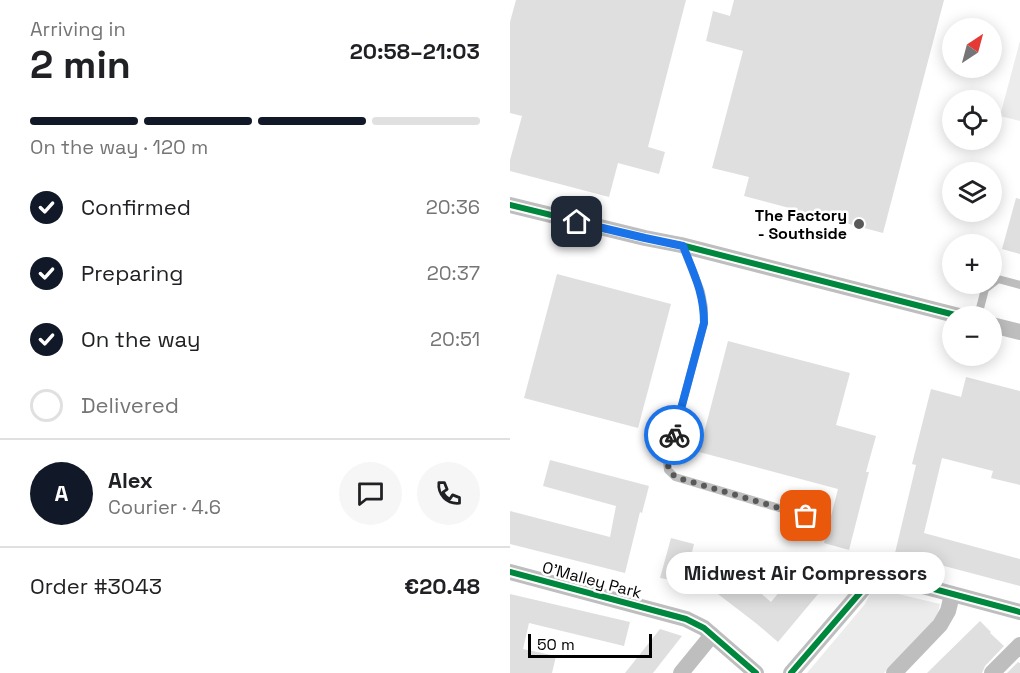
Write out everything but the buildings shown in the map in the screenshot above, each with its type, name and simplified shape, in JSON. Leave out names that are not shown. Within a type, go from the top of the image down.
[{"type":"street","points":[[510,205],[942,312]]},
{"type":"street","points":[[1002,328],[1020,333]]},
{"type":"street","name":"O'Malley Park","points":[[510,572],[686,619],[704,628],[756,673]]},
{"type":"street","points":[[790,673],[871,580],[879,576],[1020,612]]},
{"type":"street","points":[[894,673],[940,626],[948,611],[952,595]]},
{"type":"street","points":[[681,673],[712,635]]},
{"type":"street","points":[[992,673],[1020,645]]},
{"type":"lane","points":[[683,246],[701,292],[704,323],[667,461],[669,470],[675,477],[806,516]]},
{"type":"lane","points":[[981,306],[985,289],[998,279],[1020,285]]},
{"type":"shaded area","points":[[1020,41],[1020,121],[1002,116],[1002,108]]},
{"type":"shaded area","points":[[873,588],[940,604],[938,612],[926,631],[884,673],[807,673],[865,604]]},
{"type":"cycle path","points":[[510,205],[681,245],[942,312]]},
{"type":"cycle path","points":[[510,572],[686,619],[704,628],[756,673]]},
{"type":"cycle path","points":[[791,673],[871,580],[879,576],[1020,612]]},
{"type":"way so far","points":[[674,435],[667,461],[669,470],[675,477],[806,516]]},
{"type":"place","name":"The Factory - Southside","points":[[859,224]]},
{"type":"place","name":"Midwest Air Compressors","points":[[806,516]]},
{"type":"route","points":[[577,222],[683,246],[701,292],[704,323],[674,435]]}]
